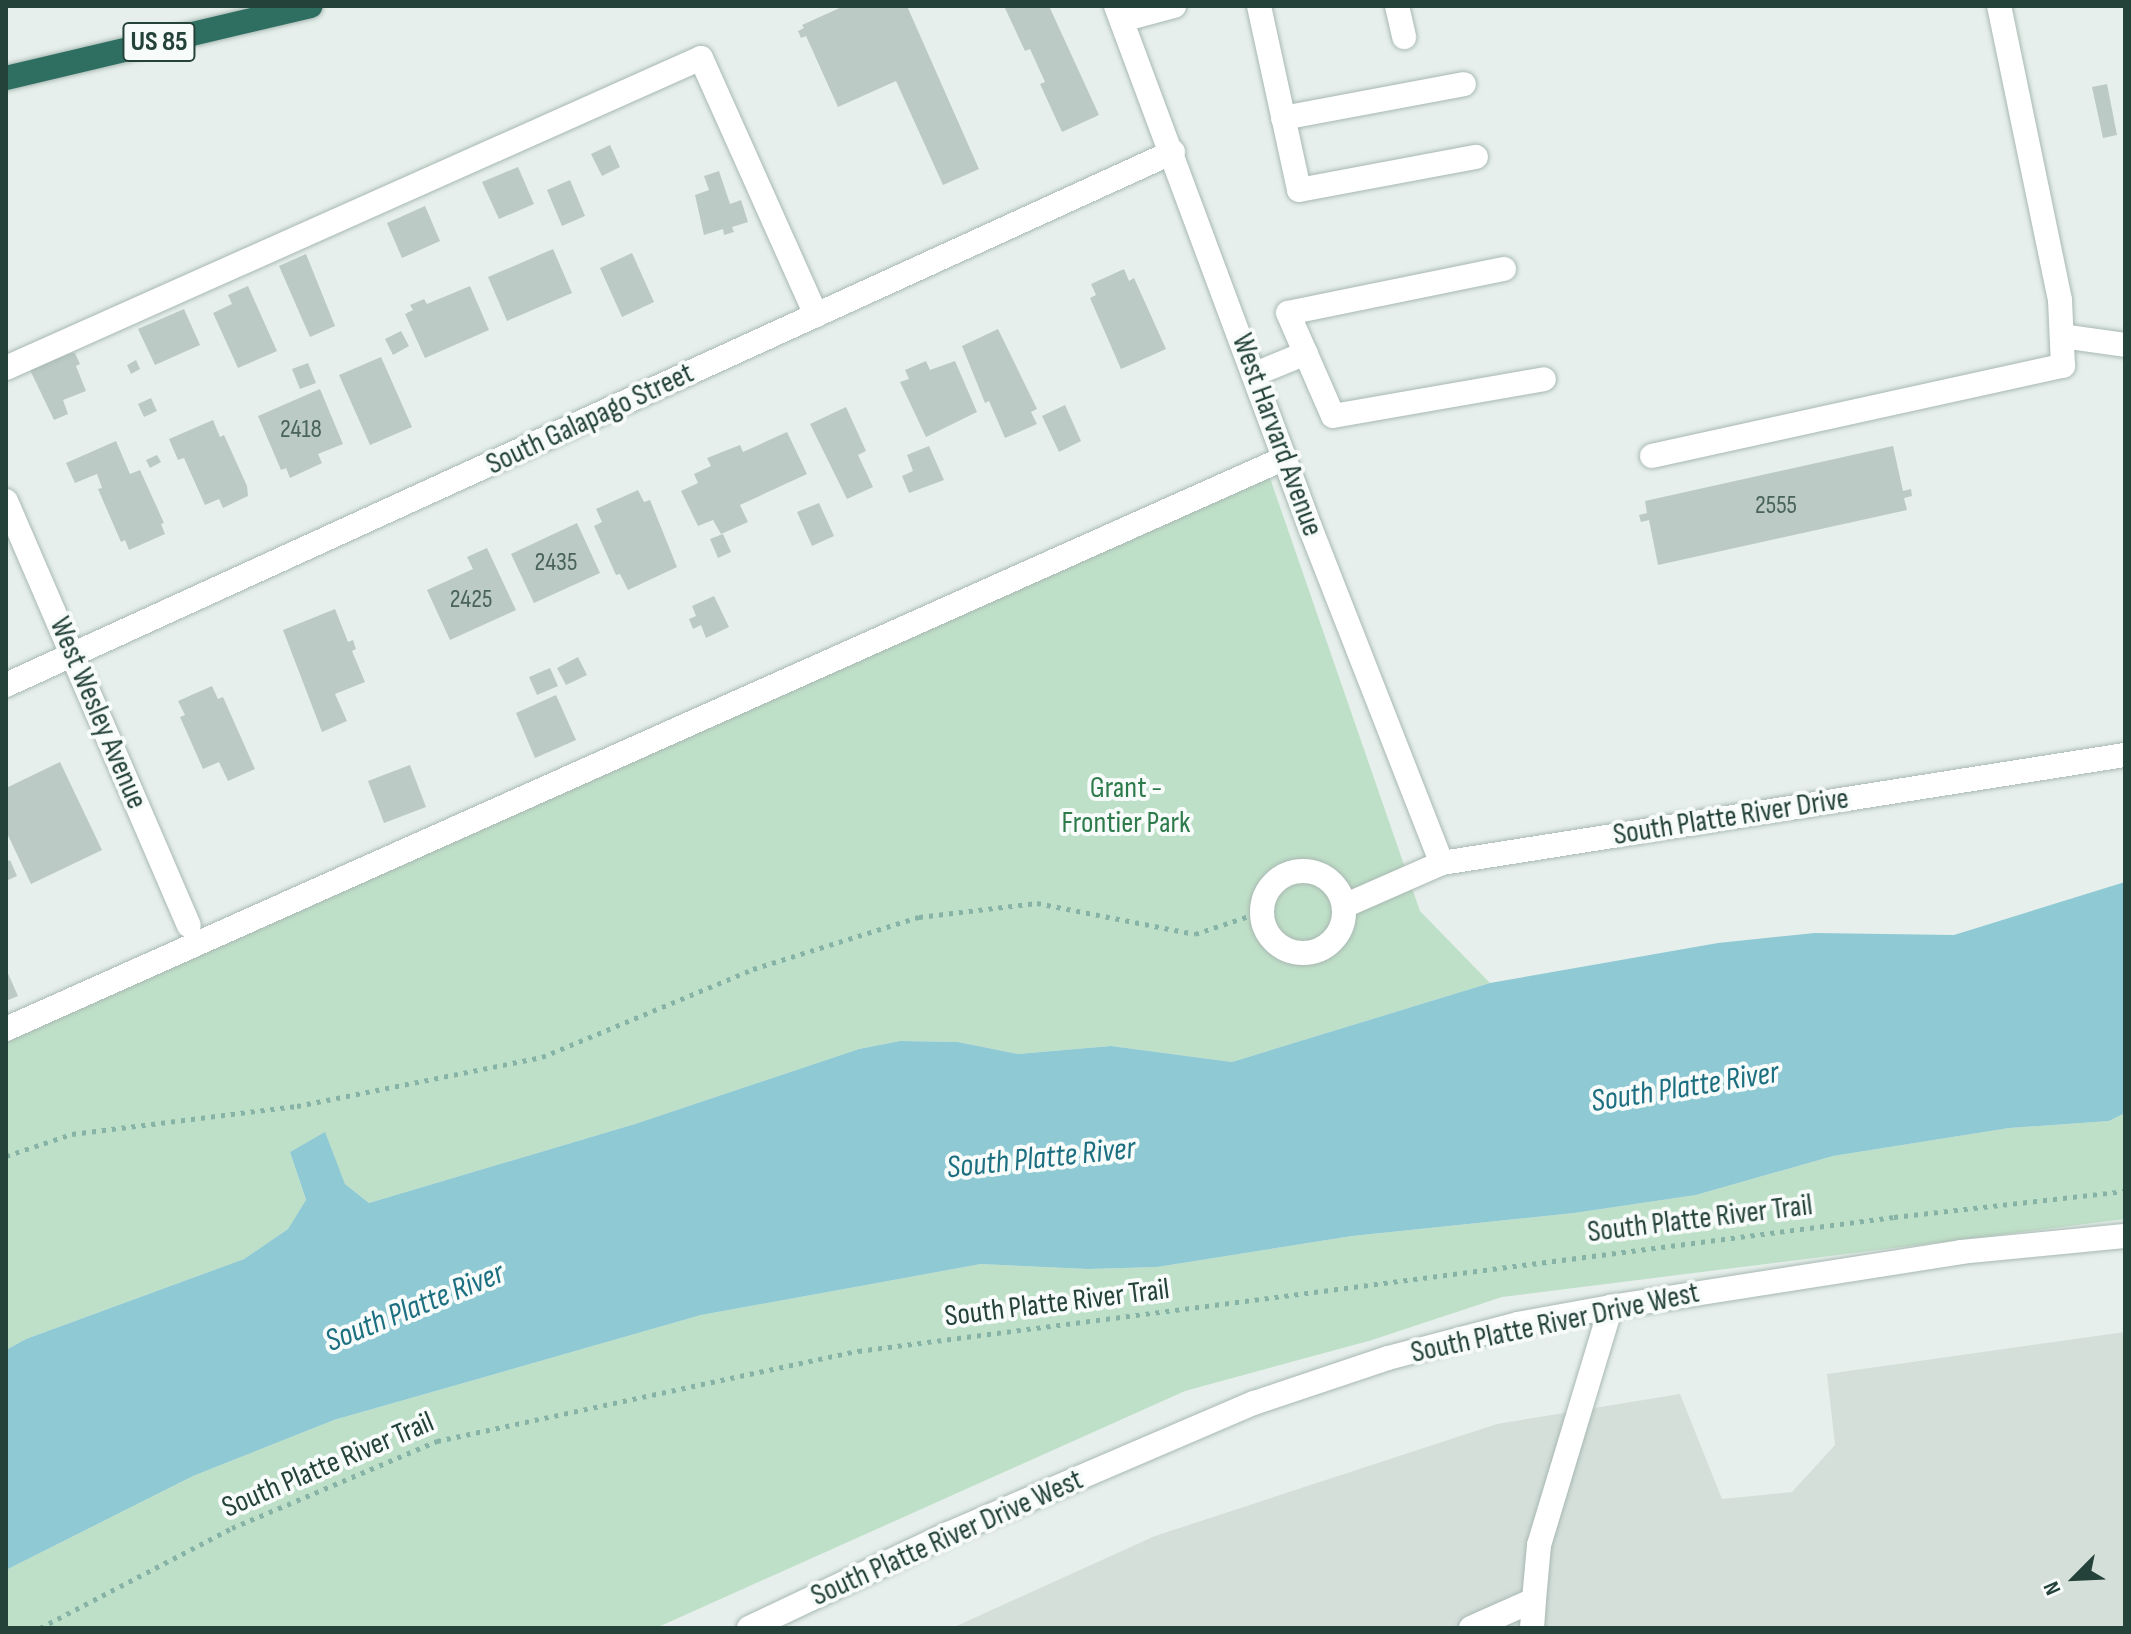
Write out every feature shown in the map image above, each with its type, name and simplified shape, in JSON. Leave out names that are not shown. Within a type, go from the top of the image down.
[{"type":"highway","name":"US 85","points":[[6,78],[311,6]]},
{"type":"street","points":[[1119,13],[1174,6]]},
{"type":"street","points":[[1259,6],[1299,190],[1476,157]]},
{"type":"street","points":[[1397,6],[1404,37]]},
{"type":"street","points":[[1652,456],[2063,366],[2060,300],[1999,6]]},
{"type":"street","name":"West Harvard Avenue","points":[[1119,13],[1285,458],[1442,863]]},
{"type":"street","points":[[6,368],[701,58],[816,315]]},
{"type":"street","points":[[1283,118],[1464,84]]},
{"type":"street","name":"South Galapago Street","points":[[6,685],[1173,152]]},
{"type":"street","points":[[1504,269],[1288,313],[1333,416],[1544,379]]},
{"type":"street","points":[[2062,336],[2125,345]]},
{"type":"street","points":[[1255,374],[1306,353]]},
{"type":"street","points":[[6,1029],[1285,458]]},
{"type":"street","name":"West Wesley Avenue","points":[[6,501],[189,925]]},
{"type":"street","name":"South Platte River Drive","points":[[1344,906],[1442,863],[2125,755]]},
{"type":"street","points":[[1307,870],[1331,882],[1344,906],[1344,920],[1339,933],[1319,951],[1306,954],[1280,947],[1263,926],[1261,912],[1269,886],[1293,871],[1307,870]]},
{"type":"street","name":"South Platte River Drive West","points":[[749,1628],[948,1534],[1254,1403],[1388,1358],[1518,1324],[1611,1307],[1961,1252],[2125,1236]]},
{"type":"street","points":[[1532,1628],[1539,1545],[1611,1307]]},
{"type":"street","points":[[1471,1628],[1534,1600]]},
{"type":"path","points":[[6,1156],[72,1134],[297,1106],[542,1057],[753,969],[919,917],[1037,903],[1195,934],[1261,912]]},
{"type":"path","name":"South Platte River Trail","points":[[40,1628],[232,1528],[437,1441],[843,1354],[1878,1219],[2125,1191]]},
{"type":"shaded area","points":[[2125,1332],[2125,1628],[952,1628],[1155,1536],[1497,1424],[1680,1394],[1722,1499],[1792,1492],[1835,1445],[1827,1374]]},
{"type":"green space","name":"Grant - Frontier Park","points":[[1270,478],[1420,911],[1490,983],[1232,1062],[1111,1046],[1018,1054],[958,1042],[900,1041],[859,1049],[635,1124],[369,1203],[345,1184],[324,1133],[290,1152],[306,1201],[288,1229],[244,1259],[26,1339],[6,1350],[6,1037]]},
{"type":"green space","points":[[2125,1113],[2125,1219],[1502,1297],[1372,1340],[1185,1391],[656,1628],[6,1628],[6,1570],[193,1476],[334,1420],[701,1315],[981,1264],[1088,1269],[1157,1267],[1352,1236],[1574,1213],[1696,1195],[1833,1156],[2009,1128],[2109,1121]]},
{"type":"water","name":"South Platte River","points":[[2125,882],[2125,1113],[2109,1121],[2009,1128],[1833,1156],[1696,1195],[1574,1213],[1352,1236],[1157,1267],[1088,1269],[981,1264],[701,1315],[334,1420],[193,1476],[6,1570],[6,1350],[26,1339],[244,1259],[288,1229],[306,1200],[290,1152],[325,1132],[345,1184],[369,1203],[635,1124],[859,1049],[900,1041],[958,1042],[1018,1054],[1111,1046],[1232,1062],[1490,983],[1718,943],[1815,933],[1954,935]]},
{"type":"building","points":[[844,6],[907,6],[979,169],[943,185],[896,81],[838,107],[806,36],[801,38],[798,31],[804,28],[802,25]]},
{"type":"building","points":[[1004,6],[1049,6],[1099,115],[1062,132],[1040,84],[1045,82],[1030,49],[1025,51]]},
{"type":"building","points":[[2107,84],[2117,135],[2103,138],[2092,87]]},
{"type":"building","points":[[610,145],[620,167],[602,176],[591,154]]},
{"type":"building","points":[[518,167],[534,204],[499,219],[482,182]]},
{"type":"building","points":[[719,171],[730,204],[741,200],[748,222],[732,227],[734,232],[724,235],[723,229],[704,235],[695,195],[709,190],[704,176]]},
{"type":"building","points":[[570,180],[585,216],[562,226],[547,190]]},
{"type":"building","points":[[425,206],[440,241],[402,258],[387,223]]},
{"type":"building","points":[[553,249],[572,293],[507,321],[488,277]]},
{"type":"building","points":[[632,253],[654,302],[622,317],[600,268]]},
{"type":"building","points":[[306,254],[335,326],[310,337],[279,266]]},
{"type":"building","points":[[1124,269],[1129,281],[1134,278],[1166,349],[1121,369],[1090,298],[1096,295],[1091,284]]},
{"type":"building","points":[[248,286],[277,351],[238,368],[213,313],[232,304],[228,295]]},
{"type":"building","points":[[470,286],[489,330],[425,358],[405,314],[413,310],[410,305],[424,299],[427,304]]},
{"type":"building","points":[[184,309],[200,345],[155,365],[138,329]]},
{"type":"building","points":[[998,329],[1037,409],[1031,412],[1037,424],[1005,438],[989,401],[985,403],[962,346]]},
{"type":"building","points":[[401,331],[409,346],[393,355],[385,339]]},
{"type":"building","points":[[75,353],[80,364],[76,366],[86,391],[63,400],[68,414],[54,420],[30,370]]},
{"type":"building","points":[[381,357],[412,427],[370,445],[339,375]]},
{"type":"building","points":[[136,360],[140,369],[131,374],[127,365]]},
{"type":"building","points":[[926,361],[930,370],[955,361],[977,412],[926,437],[900,382],[909,379],[905,370]]},
{"type":"building","points":[[308,363],[316,383],[300,389],[292,369]]},
{"type":"building","points":[[320,389],[343,444],[318,454],[322,463],[290,478],[286,468],[281,470],[258,416]]},
{"type":"building","points":[[151,398],[157,411],[144,417],[138,404]]},
{"type":"building","points":[[1065,405],[1081,441],[1059,452],[1042,416]]},
{"type":"building","points":[[846,407],[866,451],[858,455],[873,487],[847,499],[810,424]]},
{"type":"building","points":[[213,420],[220,437],[224,435],[247,486],[248,496],[223,508],[219,499],[205,505],[184,458],[178,460],[169,439]]},
{"type":"building","points":[[787,432],[807,474],[740,505],[748,522],[721,534],[713,520],[698,526],[681,491],[698,483],[694,474],[711,466],[707,458],[740,445],[743,452]]},
{"type":"building","points":[[116,441],[130,474],[140,470],[164,523],[161,524],[165,534],[129,550],[125,540],[121,542],[98,489],[102,488],[97,474],[75,483],[66,463]]},
{"type":"building","points":[[929,446],[944,480],[909,493],[902,476],[913,471],[907,455]]},
{"type":"building","points":[[1893,446],[1903,491],[1911,489],[1912,496],[1904,498],[1907,510],[1658,565],[1649,520],[1641,522],[1639,515],[1647,513],[1645,501]]},
{"type":"building","points":[[157,455],[161,462],[150,468],[146,460]]},
{"type":"building","points":[[638,490],[644,502],[650,500],[677,567],[628,590],[620,574],[616,575],[594,526],[602,522],[596,509]]},
{"type":"building","points":[[819,503],[834,536],[812,546],[797,512]]},
{"type":"building","points":[[577,523],[600,573],[534,603],[511,554]]},
{"type":"building","points":[[723,534],[731,552],[718,558],[710,539]]},
{"type":"building","points":[[487,548],[516,610],[450,640],[427,590],[473,569],[467,557]]},
{"type":"building","points":[[714,596],[729,627],[706,638],[701,625],[693,629],[689,619],[696,616],[692,606]]},
{"type":"building","points":[[335,609],[348,642],[353,640],[356,649],[352,651],[365,682],[335,694],[347,721],[322,732],[283,630]]},
{"type":"building","points":[[578,657],[587,675],[566,685],[557,668]]},
{"type":"building","points":[[550,668],[558,686],[537,695],[529,677]]},
{"type":"building","points":[[212,686],[218,699],[223,697],[255,769],[228,781],[219,762],[203,769],[180,717],[185,715],[178,701]]},
{"type":"building","points":[[556,695],[576,740],[535,758],[516,713]]},
{"type":"building","points":[[60,762],[102,850],[31,884],[6,831],[6,788]]},
{"type":"building","points":[[410,765],[426,807],[384,823],[368,781]]},
{"type":"building","points":[[10,860],[17,876],[6,881],[6,862]]},
{"type":"building","points":[[6,969],[18,996],[6,1001]]}]
